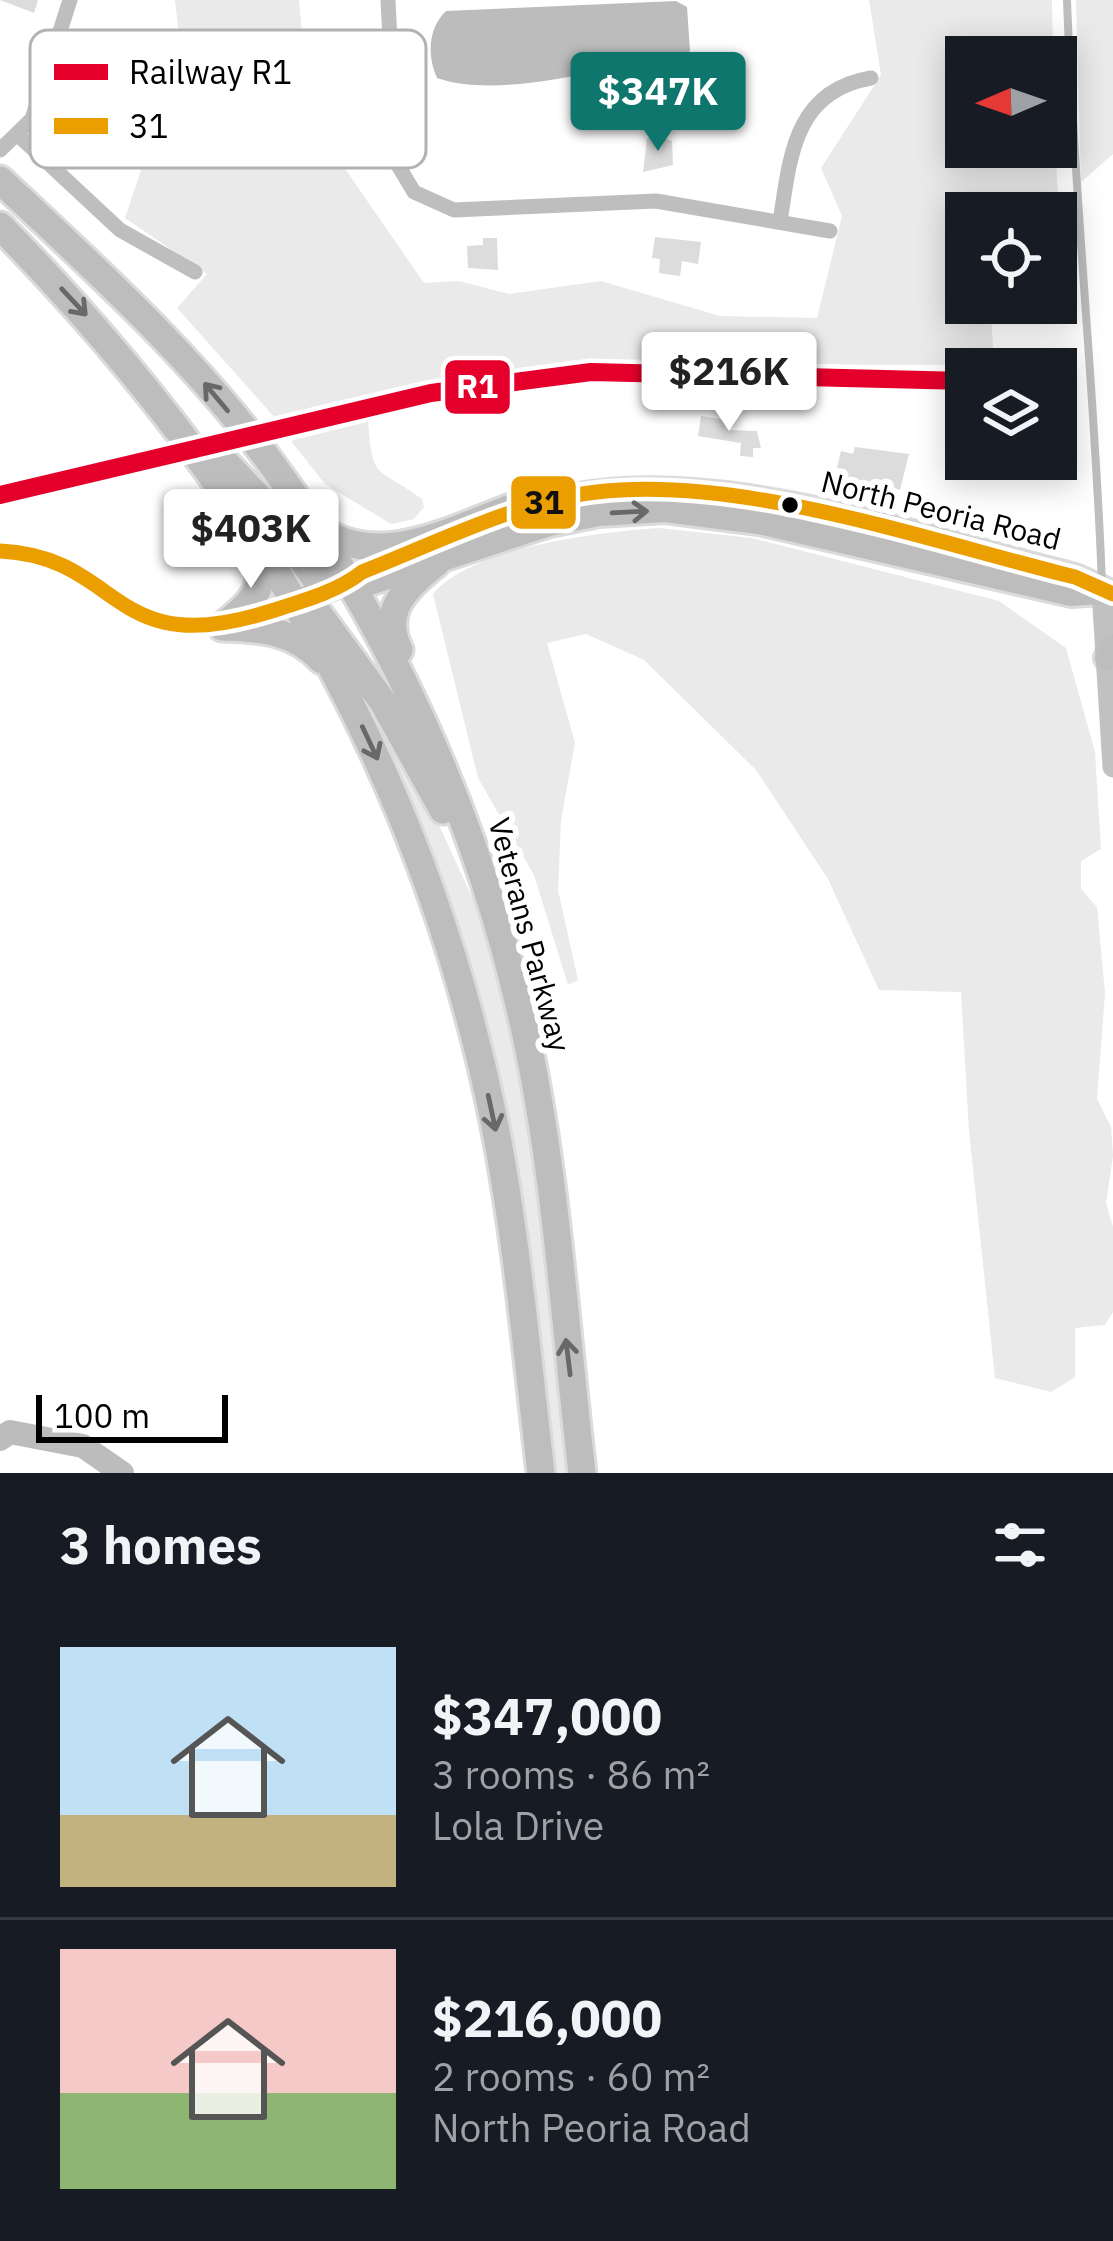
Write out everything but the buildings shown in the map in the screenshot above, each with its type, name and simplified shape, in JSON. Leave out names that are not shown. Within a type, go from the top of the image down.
[{"type":"highway","points":[[0,180],[161,335],[263,452],[349,583]]},
{"type":"highway","points":[[0,226],[260,500],[315,578],[349,583]]},
{"type":"highway","points":[[145,382],[225,488],[297,602],[340,679],[404,820],[470,1019],[502,1164],[541,1473]]},
{"type":"highway","points":[[222,627],[251,602],[263,573],[226,507],[225,488]]},
{"type":"highway","points":[[312,523],[354,547],[390,549],[519,505],[534,506]]},
{"type":"highway","points":[[436,563],[402,593],[392,634],[453,764],[464,822]]},
{"type":"highway","name":"Veterans Parkway","points":[[349,583],[412,698],[464,822],[491,902],[530,1056],[582,1473]]},
{"type":"highway","points":[[297,602],[323,614],[363,672],[491,902]]},
{"type":"highway","points":[[222,627],[286,635],[310,648],[340,679]]},
{"type":"main road","name":"North Peoria Road","points":[[297,602],[534,506],[599,491],[726,495],[1075,577],[1108,593]]},
{"type":"main road","name":"North Peoria Road","points":[[349,583],[375,584],[549,524],[599,514],[681,511],[759,522],[1071,594],[1108,593]]},
{"type":"main road","points":[[1108,593],[1113,767]]},
{"type":"street","points":[[61,30],[70,0]]},
{"type":"street","points":[[388,0],[389,30]]},
{"type":"street","points":[[780,222],[793,146],[806,114],[839,86],[871,78]]},
{"type":"street","points":[[0,150],[30,117]]},
{"type":"street","points":[[18,135],[30,146]]},
{"type":"street","points":[[53,168],[120,230],[196,272]]},
{"type":"street","points":[[400,168],[414,192],[454,210],[656,201],[830,231]]},
{"type":"street","points":[[0,550],[55,562],[127,610],[159,624],[222,627],[297,602]]},
{"type":"lane","points":[[1067,0],[1075,205],[1108,593]]},
{"type":"shaded area","points":[[175,0],[299,0],[302,30],[178,30]]},
{"type":"shaded area","points":[[869,0],[1052,0],[1053,36],[945,36],[945,168],[1056,168],[1058,192],[945,192],[945,324],[992,324],[993,348],[945,348],[945,365],[596,364],[508,373],[277,420],[177,308],[207,274],[125,218],[142,168],[345,168],[424,283],[459,281],[509,294],[601,281],[720,316],[817,318],[842,216],[821,168],[881,75]]},
{"type":"shaded area","points":[[1076,0],[1113,0],[1113,154],[1081,182],[1077,36]]},
{"type":"shaded area","points":[[676,1],[687,7],[690,51],[685,56],[560,79],[494,85],[437,78],[434,70],[433,34],[446,11]]},
{"type":"shaded area","points":[[368,421],[375,464],[422,499],[424,507],[414,519],[391,524],[325,484],[291,441]]},
{"type":"shaded area","points":[[659,528],[752,538],[999,601],[1066,648],[1095,752],[1101,849],[1081,861],[1081,889],[1097,907],[1105,993],[1097,1099],[1111,1127],[1113,1156],[1106,1203],[1113,1227],[1113,1312],[1105,1325],[1075,1328],[1075,1377],[1051,1392],[995,1378],[969,1131],[961,992],[879,990],[828,879],[756,770],[644,660],[586,634],[547,643],[575,743],[561,820],[558,890],[578,980],[568,985],[534,875],[478,778],[433,594],[476,564],[506,554],[571,538]]},
{"type":"shaded area","points":[[347,669],[425,794],[491,939],[528,1105],[571,1473],[552,1473],[516,1182]]},
{"type":"waterway","points":[[0,1439],[10,1432],[83,1446],[122,1473]]},
{"type":"rail line","name":"R1","points":[[0,495],[431,393],[591,372],[945,380]]},
{"type":"transit line","name":"31","points":[[0,551],[40,557],[71,570],[146,616],[176,624],[216,624],[318,596],[362,572],[538,504],[597,492],[654,489],[714,493],[838,515],[1075,577],[1113,594]]}]
